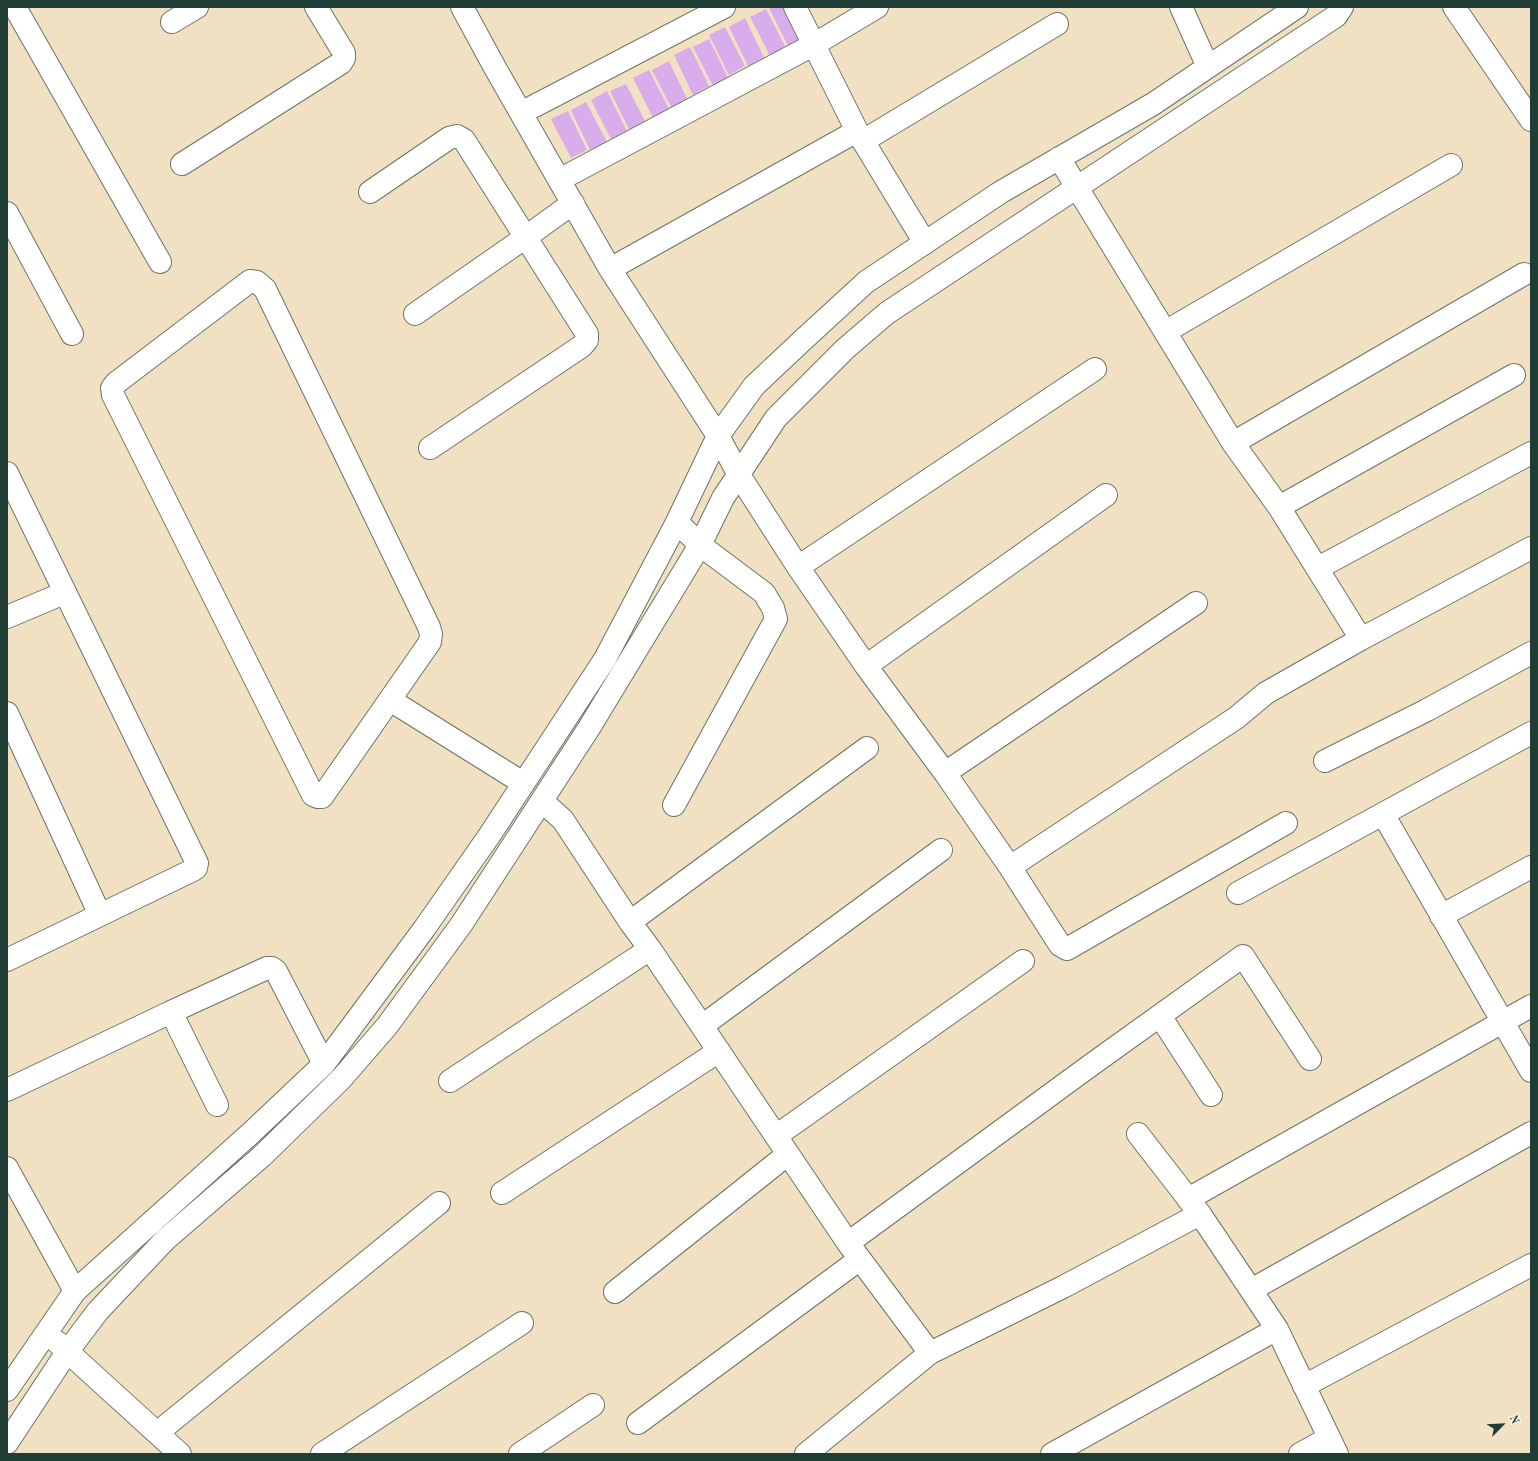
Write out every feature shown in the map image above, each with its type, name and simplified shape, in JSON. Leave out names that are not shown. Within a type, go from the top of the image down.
[{"type":"street","points":[[172,22],[197,7]]},
{"type":"street","points":[[182,164],[341,63],[344,58],[344,53],[316,7]]},
{"type":"street","points":[[462,7],[610,270],[718,436],[739,475],[798,566],[866,666],[945,774],[1010,867],[1060,945],[1067,949],[1286,823]]},
{"type":"street","points":[[521,112],[724,7]]},
{"type":"street","points":[[795,7],[860,136],[925,243]]},
{"type":"street","points":[[559,180],[814,44],[877,7]]},
{"type":"street","points":[[1181,7],[1208,66]]},
{"type":"street","points":[[7,1390],[75,1291],[245,1138],[324,1064],[424,929],[489,836],[604,659],[677,522],[718,436],[754,386],[866,282],[1001,192],[1153,104],[1297,7]]},
{"type":"street","points":[[7,1443],[67,1352],[98,1311],[165,1240],[262,1156],[341,1079],[387,1026],[461,925],[589,728],[700,545],[723,498],[776,418],[845,349],[887,313],[1336,16],[1342,7]]},
{"type":"street","points":[[1454,7],[1531,120]]},
{"type":"street","points":[[13,13],[160,262]]},
{"type":"street","points":[[610,270],[860,136],[1057,24]]},
{"type":"street","points":[[370,192],[449,138],[457,136],[464,140],[587,334],[587,340],[582,346],[430,448]]},
{"type":"street","points":[[1059,158],[1233,443],[1279,507],[1361,639]]},
{"type":"street","points":[[1165,332],[1451,165]]},
{"type":"street","points":[[415,314],[526,238],[572,203]]},
{"type":"street","points":[[7,213],[72,334]]},
{"type":"street","points":[[1233,443],[1524,274]]},
{"type":"street","points":[[250,282],[257,282],[265,289],[429,627],[431,634],[430,642],[390,700],[322,797],[313,795],[113,395],[112,388],[116,383],[250,282]]},
{"type":"street","points":[[798,566],[1095,369]]},
{"type":"street","points":[[1279,507],[1514,375]]},
{"type":"street","points":[[1318,568],[1531,453]]},
{"type":"street","points":[[7,473],[64,593],[197,863],[196,868],[193,870],[8,957]]},
{"type":"street","points":[[866,666],[1106,495]]},
{"type":"street","points":[[674,805],[776,619],[773,608],[764,593],[700,545],[677,522]]},
{"type":"street","points":[[1010,867],[1236,718],[1266,693],[1361,639],[1531,548]]},
{"type":"street","points":[[7,617],[64,593]]},
{"type":"street","points":[[945,774],[1196,603]]},
{"type":"street","points":[[1325,761],[1428,710],[1531,653]]},
{"type":"street","points":[[390,700],[523,783]]},
{"type":"street","points":[[7,713],[100,914]]},
{"type":"street","points":[[1238,893],[1531,733]]},
{"type":"street","points":[[630,922],[867,748]]},
{"type":"street","points":[[542,801],[562,820],[854,1251],[930,1353]]},
{"type":"street","points":[[1383,814],[1531,1071]]},
{"type":"street","points":[[702,1026],[942,850]]},
{"type":"street","points":[[1441,916],[1531,867]]},
{"type":"street","points":[[450,1081],[650,950]]},
{"type":"street","points":[[638,1423],[854,1251],[1160,1016],[1243,956],[1310,1059]]},
{"type":"street","points":[[615,1292],[782,1145],[1024,961]]},
{"type":"street","points":[[7,1090],[170,1012],[267,968],[272,968],[276,971],[324,1064]]},
{"type":"street","points":[[806,1454],[930,1353],[1063,1287],[1194,1206],[1502,1021],[1531,1006]]},
{"type":"street","points":[[170,1012],[217,1106]]},
{"type":"street","points":[[1160,1016],[1211,1095]]},
{"type":"street","points":[[502,1193],[719,1051]]},
{"type":"street","points":[[1251,1290],[1531,1133]]},
{"type":"street","points":[[1138,1134],[1194,1206],[1277,1329],[1333,1446],[1300,1454]]},
{"type":"street","points":[[7,1168],[75,1291]]},
{"type":"street","points":[[157,1433],[440,1203]]},
{"type":"street","points":[[1304,1386],[1531,1265]]},
{"type":"street","points":[[322,1454],[522,1323]]},
{"type":"street","points":[[1052,1454],[1277,1329]]},
{"type":"street","points":[[47,1332],[67,1352],[180,1454]]},
{"type":"street","points":[[7,1394],[30,1409]]},
{"type":"street","points":[[520,1454],[592,1405]]},
{"type":"building","points":[[789,7],[805,40],[789,48],[769,8]]},
{"type":"building","points":[[766,9],[786,48],[770,56],[750,17]]},
{"type":"building","points":[[745,18],[764,58],[748,66],[729,27]]},
{"type":"building","points":[[725,27],[745,66],[729,75],[709,35]]},
{"type":"building","points":[[709,39],[728,78],[713,86],[693,47]]},
{"type":"building","points":[[690,47],[709,86],[693,95],[674,55]]},
{"type":"building","points":[[669,61],[688,101],[672,109],[652,70]]},
{"type":"building","points":[[649,70],[669,109],[653,118],[633,78]]},
{"type":"building","points":[[626,84],[646,123],[630,131],[610,91]]},
{"type":"building","points":[[607,91],[627,131],[611,139],[591,100]]},
{"type":"building","points":[[586,102],[607,142],[590,150],[571,110]]},
{"type":"building","points":[[568,111],[587,150],[571,158],[551,119]]}]
